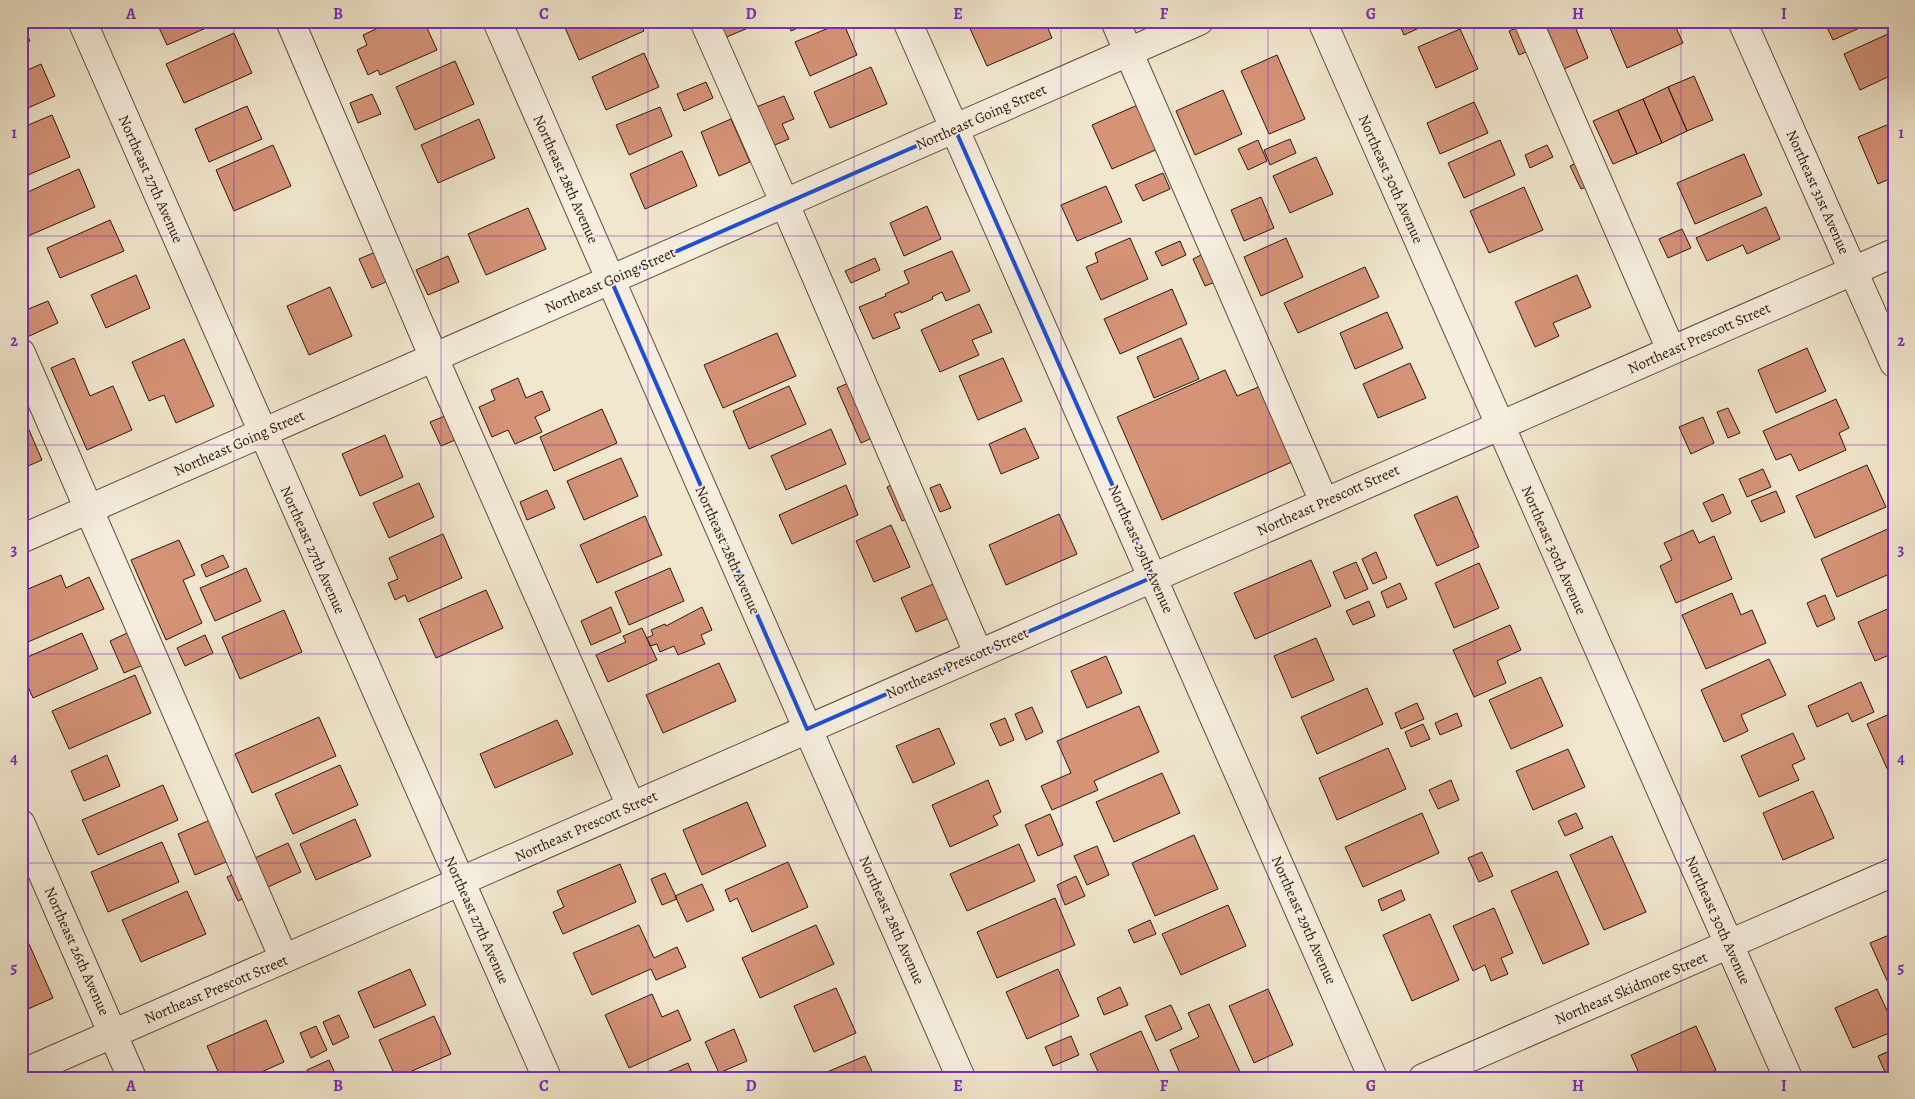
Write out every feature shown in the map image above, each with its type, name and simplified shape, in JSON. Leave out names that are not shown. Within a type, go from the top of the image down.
[{"type":"street","name":"Northeast 27th Avenue","points":[[82,21],[546,1078]]},
{"type":"street","points":[[290,21],[434,358],[631,806]]},
{"type":"street","name":"Northeast 28th Avenue","points":[[497,21],[961,1078]]},
{"type":"street","points":[[704,21],[785,204],[978,653]]},
{"type":"street","name":"Northeast 29th Avenue","points":[[907,21],[1373,1078]]},
{"type":"street","points":[[1115,21],[1324,502]]},
{"type":"street","name":"Northeast Going Street","points":[[21,539],[1199,21]]},
{"type":"street","name":"Northeast 30th Avenue","points":[[1322,21],[1788,1078]]},
{"type":"street","points":[[1528,21],[1671,350]]},
{"type":"street","name":"Northeast 31st Avenue","points":[[1742,21],[1894,363]]},
{"type":"street","name":"Northeast Prescott Street","points":[[21,1074],[1894,253]]},
{"type":"street","points":[[21,353],[284,959]]},
{"type":"street","name":"Northeast 26th Avenue","points":[[21,824],[132,1078]]},
{"type":"street","name":"Northeast Skidmore Street","points":[[1423,1078],[1729,946],[1894,872]]},
{"type":"highlighted area","points":[[955,129],[1153,577],[807,729],[611,280]]},
{"type":"building","points":[[21,21],[30,41],[21,44]]},
{"type":"building","points":[[156,21],[222,21],[167,45]]},
{"type":"building","points":[[393,21],[424,21],[437,50],[380,75],[378,70],[368,75],[357,50],[367,45],[363,35]]},
{"type":"building","points":[[565,21],[640,21],[644,31],[579,60],[563,23]]},
{"type":"building","points":[[716,21],[746,21],[748,28],[724,38]]},
{"type":"building","points":[[787,21],[813,21],[791,31]]},
{"type":"building","points":[[975,21],[1045,21],[1052,38],[987,66],[968,24]]},
{"type":"building","points":[[1398,21],[1434,21],[1404,35]]},
{"type":"building","points":[[1544,21],[1584,21],[1586,25],[1576,29],[1588,58],[1564,69]]},
{"type":"building","points":[[1627,21],[1673,21],[1683,43],[1627,68],[1610,28]]},
{"type":"building","points":[[1824,21],[1875,21],[1833,40]]},
{"type":"building","points":[[843,22],[857,55],[810,76],[795,42]]},
{"type":"building","points":[[1524,25],[1535,48],[1519,55],[1509,31]]},
{"type":"building","points":[[1460,29],[1478,69],[1436,88],[1418,47]]},
{"type":"building","points":[[234,33],[252,73],[184,103],[166,64]]},
{"type":"building","points":[[1890,33],[1894,41],[1894,74],[1860,90],[1844,54]]},
{"type":"building","points":[[644,53],[659,87],[606,110],[592,77]]},
{"type":"building","points":[[1277,55],[1305,119],[1269,134],[1241,71]]},
{"type":"building","points":[[455,61],[474,104],[415,130],[396,87]]},
{"type":"building","points":[[41,64],[55,96],[21,111],[21,73]]},
{"type":"building","points":[[871,67],[887,104],[830,128],[814,92]]},
{"type":"building","points":[[1694,76],[1713,120],[1687,131],[1668,87]]},
{"type":"building","points":[[706,82],[713,98],[684,111],[677,94]]},
{"type":"building","points":[[1668,87],[1687,131],[1662,143],[1643,99]]},
{"type":"building","points":[[1223,90],[1242,134],[1195,155],[1176,111]]},
{"type":"building","points":[[372,94],[381,114],[358,123],[350,103]]},
{"type":"building","points":[[784,96],[794,119],[782,124],[789,139],[763,150],[746,111]]},
{"type":"building","points":[[1643,99],[1662,143],[1637,154],[1618,110]]},
{"type":"building","points":[[1474,102],[1488,133],[1440,154],[1427,123]]},
{"type":"building","points":[[1140,104],[1160,148],[1112,169],[1092,125]]},
{"type":"building","points":[[247,106],[262,139],[209,162],[195,129]]},
{"type":"building","points":[[660,107],[672,136],[629,155],[616,125]]},
{"type":"building","points":[[1618,110],[1637,154],[1613,164],[1593,121]]},
{"type":"building","points":[[52,115],[70,157],[21,178],[21,128]]},
{"type":"building","points":[[479,119],[495,158],[438,183],[421,145]]},
{"type":"building","points":[[731,119],[750,162],[719,176],[701,132]]},
{"type":"building","points":[[1894,122],[1894,177],[1878,184],[1858,137]]},
{"type":"building","points":[[1290,139],[1296,153],[1270,165],[1264,150]]},
{"type":"building","points":[[1258,140],[1267,161],[1248,170],[1238,149]]},
{"type":"building","points":[[1500,140],[1515,175],[1464,198],[1448,163]]},
{"type":"building","points":[[273,145],[291,186],[234,211],[216,170]]},
{"type":"building","points":[[1547,145],[1553,157],[1530,168],[1525,155]]},
{"type":"building","points":[[682,151],[697,186],[645,209],[630,174]]},
{"type":"building","points":[[1744,154],[1762,195],[1695,224],[1677,183]]},
{"type":"building","points":[[1316,157],[1333,194],[1290,213],[1273,176]]},
{"type":"building","points":[[1583,160],[1594,184],[1581,189],[1570,166]]},
{"type":"building","points":[[79,169],[95,207],[21,239],[21,195]]},
{"type":"building","points":[[1163,173],[1170,189],[1143,201],[1135,185]]},
{"type":"building","points":[[1106,186],[1122,222],[1077,241],[1061,205]]},
{"type":"building","points":[[1524,187],[1543,230],[1489,253],[1470,211]]},
{"type":"building","points":[[1261,197],[1274,228],[1244,241],[1231,210]]},
{"type":"building","points":[[927,206],[941,239],[904,256],[890,223]]},
{"type":"building","points":[[1766,207],[1780,239],[1747,254],[1743,245],[1707,261],[1696,238]]},
{"type":"building","points":[[528,208],[546,249],[486,275],[468,234]]},
{"type":"building","points":[[110,220],[124,251],[60,278],[47,248]]},
{"type":"building","points":[[1682,229],[1691,248],[1668,258],[1659,239]]},
{"type":"building","points":[[1130,238],[1148,279],[1101,300],[1086,267],[1098,262],[1095,253]]},
{"type":"building","points":[[1286,238],[1303,277],[1261,296],[1244,257]]},
{"type":"building","points":[[1180,241],[1186,255],[1162,266],[1155,252]]},
{"type":"building","points":[[383,249],[395,278],[372,288],[359,259]]},
{"type":"building","points":[[952,251],[970,291],[946,301],[942,292],[932,297],[933,299],[901,313],[901,311],[894,314],[900,328],[873,339],[859,307],[886,296],[885,294],[909,283],[904,271]]},
{"type":"building","points":[[1207,252],[1220,280],[1205,286],[1193,259]]},
{"type":"building","points":[[448,256],[459,282],[428,295],[416,270]]},
{"type":"building","points":[[875,258],[880,270],[851,283],[845,271]]},
{"type":"building","points":[[1365,267],[1379,297],[1298,333],[1284,303]]},
{"type":"building","points":[[136,275],[150,308],[106,328],[91,295]]},
{"type":"building","points":[[1577,275],[1591,307],[1553,323],[1559,336],[1535,347],[1515,302]]},
{"type":"building","points":[[330,287],[352,336],[309,355],[287,306]]},
{"type":"building","points":[[1172,289],[1187,324],[1120,354],[1104,319]]},
{"type":"building","points":[[48,301],[58,323],[27,337],[21,325],[21,312]]},
{"type":"building","points":[[979,304],[992,332],[972,340],[979,355],[940,372],[921,330]]},
{"type":"building","points":[[1387,312],[1403,348],[1355,369],[1340,333]]},
{"type":"building","points":[[777,333],[796,376],[723,408],[704,365]]},
{"type":"building","points":[[1181,338],[1199,379],[1154,398],[1137,357]]},
{"type":"building","points":[[184,339],[214,406],[176,423],[164,395],[149,401],[132,362]]},
{"type":"building","points":[[1807,348],[1826,391],[1776,413],[1758,370]]},
{"type":"building","points":[[74,358],[90,396],[113,386],[132,430],[87,450],[51,368]]},
{"type":"building","points":[[1003,358],[1022,401],[978,420],[959,376]]},
{"type":"building","points":[[1410,363],[1426,398],[1378,418],[1363,384]]},
{"type":"building","points":[[1225,370],[1237,396],[1261,386],[1294,461],[1162,520],[1117,417]]},
{"type":"building","points":[[518,378],[526,398],[542,391],[550,410],[535,417],[542,432],[515,444],[508,430],[492,437],[479,407],[495,400],[491,390]]},
{"type":"building","points":[[855,380],[879,435],[861,443],[837,388]]},
{"type":"building","points":[[789,386],[806,424],[749,449],[733,411]]},
{"type":"building","points":[[1836,399],[1849,428],[1839,433],[1846,450],[1799,471],[1791,454],[1776,460],[1763,431]]},
{"type":"building","points":[[1728,408],[1740,433],[1728,438],[1717,412]]},
{"type":"building","points":[[602,409],[617,443],[554,471],[540,437]]},
{"type":"building","points":[[450,414],[460,438],[441,446],[430,422]]},
{"type":"building","points":[[1703,417],[1714,443],[1691,454],[1679,427]]},
{"type":"building","points":[[26,423],[42,460],[21,469],[21,426]]},
{"type":"building","points":[[1025,428],[1039,458],[1001,474],[989,444]]},
{"type":"building","points":[[831,429],[846,464],[786,490],[771,456]]},
{"type":"building","points":[[385,435],[403,477],[360,496],[342,454]]},
{"type":"building","points":[[621,458],[638,496],[584,520],[567,481]]},
{"type":"building","points":[[1867,465],[1886,507],[1815,538],[1796,496]]},
{"type":"building","points":[[1763,469],[1771,487],[1747,497],[1739,479]]},
{"type":"building","points":[[898,482],[913,516],[902,521],[887,487]]},
{"type":"building","points":[[419,483],[434,517],[389,538],[373,503]]},
{"type":"building","points":[[940,484],[951,508],[940,512],[930,488]]},
{"type":"building","points":[[846,485],[858,515],[792,544],[779,515]]},
{"type":"building","points":[[547,490],[555,508],[527,520],[520,502]]},
{"type":"building","points":[[1776,491],[1785,512],[1761,522],[1751,501]]},
{"type":"building","points":[[1723,494],[1731,513],[1712,522],[1703,503]]},
{"type":"building","points":[[1457,496],[1479,547],[1437,566],[1414,515]]},
{"type":"building","points":[[1059,514],[1077,554],[1006,585],[989,545]]},
{"type":"building","points":[[645,516],[662,555],[597,583],[580,545]]},
{"type":"building","points":[[891,525],[910,567],[874,582],[856,541]]},
{"type":"building","points":[[1892,527],[1894,532],[1894,572],[1837,597],[1821,559]]},
{"type":"building","points":[[1693,530],[1699,543],[1714,536],[1732,579],[1676,603],[1660,566],[1672,560],[1664,543]]},
{"type":"building","points":[[443,534],[462,578],[408,602],[405,595],[395,600],[388,583],[398,579],[389,558]]},
{"type":"building","points":[[179,540],[195,575],[183,580],[202,623],[166,640],[131,560]]},
{"type":"building","points":[[1376,552],[1387,578],[1373,584],[1362,559]]},
{"type":"building","points":[[223,555],[229,567],[206,577],[201,565]]},
{"type":"building","points":[[1311,560],[1331,606],[1255,639],[1234,593]]},
{"type":"building","points":[[1356,562],[1368,589],[1345,599],[1333,572]]},
{"type":"building","points":[[1479,563],[1499,608],[1454,628],[1435,583]]},
{"type":"building","points":[[246,568],[261,601],[215,621],[200,588]]},
{"type":"building","points":[[670,568],[684,601],[629,625],[615,592]]},
{"type":"building","points":[[61,575],[66,588],[89,577],[104,609],[21,645],[21,592]]},
{"type":"building","points":[[938,582],[954,616],[916,632],[901,598]]},
{"type":"building","points":[[1400,583],[1407,599],[1387,608],[1381,592]]},
{"type":"building","points":[[486,590],[503,628],[436,658],[419,619]]},
{"type":"building","points":[[1732,593],[1741,615],[1752,610],[1766,643],[1706,669],[1682,615]]},
{"type":"building","points":[[1825,595],[1835,619],[1817,627],[1807,603]]},
{"type":"building","points":[[1369,601],[1375,616],[1353,625],[1346,611]]},
{"type":"building","points":[[1894,606],[1894,653],[1875,661],[1858,622]]},
{"type":"building","points":[[611,607],[621,632],[591,645],[581,621]]},
{"type":"building","points":[[702,607],[712,630],[701,635],[705,644],[678,655],[674,646],[660,652],[657,644],[650,646],[647,638],[653,635],[651,630],[665,624],[666,626]]},
{"type":"building","points":[[284,610],[302,652],[240,679],[222,637]]},
{"type":"building","points":[[1510,625],[1521,650],[1497,661],[1506,683],[1474,697],[1453,650]]},
{"type":"building","points":[[642,628],[657,660],[608,682],[596,655],[626,642],[623,636]]},
{"type":"building","points":[[136,629],[150,662],[124,673],[110,641]]},
{"type":"building","points":[[82,633],[98,669],[33,698],[21,671],[21,660]]},
{"type":"building","points":[[205,635],[213,653],[185,666],[177,648]]},
{"type":"building","points":[[1316,638],[1334,680],[1292,698],[1274,656]]},
{"type":"building","points":[[1106,656],[1122,693],[1087,708],[1071,671]]},
{"type":"building","points":[[1769,659],[1786,695],[1741,715],[1748,731],[1724,742],[1701,690]]},
{"type":"building","points":[[719,663],[736,701],[663,733],[646,695]]},
{"type":"building","points":[[135,675],[151,713],[69,749],[52,711]]},
{"type":"building","points":[[1541,677],[1563,726],[1511,749],[1489,700]]},
{"type":"building","points":[[1861,682],[1874,712],[1852,722],[1848,713],[1817,727],[1808,706]]},
{"type":"building","points":[[1367,688],[1383,724],[1317,754],[1301,717]]},
{"type":"building","points":[[1417,703],[1424,719],[1401,729],[1395,713]]},
{"type":"building","points":[[1139,706],[1159,752],[1094,781],[1098,790],[1052,810],[1041,786],[1071,773],[1057,741]]},
{"type":"building","points":[[1032,707],[1043,732],[1026,740],[1015,714]]},
{"type":"building","points":[[1894,712],[1894,784],[1867,724]]},
{"type":"building","points":[[1457,713],[1462,726],[1440,735],[1435,723]]},
{"type":"building","points":[[319,717],[336,756],[252,793],[235,754]]},
{"type":"building","points":[[1005,718],[1014,740],[1000,746],[990,724]]},
{"type":"building","points":[[557,720],[573,754],[495,788],[480,754]]},
{"type":"building","points":[[1423,724],[1430,739],[1411,747],[1405,732]]},
{"type":"building","points":[[939,728],[955,764],[913,783],[896,746]]},
{"type":"building","points":[[1793,733],[1805,759],[1792,765],[1799,780],[1759,797],[1741,756]]},
{"type":"building","points":[[1388,748],[1406,789],[1337,820],[1319,778]]},
{"type":"building","points":[[1568,749],[1585,787],[1533,810],[1516,771]]},
{"type":"building","points":[[107,755],[120,786],[84,801],[71,771]]},
{"type":"building","points":[[340,765],[358,805],[293,834],[275,794]]},
{"type":"building","points":[[1162,773],[1180,813],[1114,842],[1096,802]]},
{"type":"building","points":[[988,780],[1001,812],[993,816],[998,825],[950,847],[932,805]]},
{"type":"building","points":[[1451,780],[1459,800],[1438,809],[1429,790]]},
{"type":"building","points":[[163,785],[178,820],[98,855],[82,820]]},
{"type":"building","points":[[1813,791],[1834,838],[1783,860],[1763,813]]},
{"type":"building","points":[[747,802],[766,846],[702,875],[683,830]]},
{"type":"building","points":[[1422,813],[1439,853],[1363,887],[1345,847]]},
{"type":"building","points":[[1576,813],[1583,828],[1565,836],[1558,821]]},
{"type":"building","points":[[1050,814],[1063,845],[1038,856],[1025,825]]},
{"type":"building","points":[[355,819],[371,856],[316,880],[300,844]]},
{"type":"building","points":[[210,820],[228,861],[195,875],[178,834]]},
{"type":"building","points":[[1194,835],[1218,889],[1155,916],[1132,863]]},
{"type":"building","points":[[1612,836],[1646,912],[1604,930],[1570,855]]},
{"type":"building","points":[[162,842],[179,882],[108,912],[91,872]]},
{"type":"building","points":[[288,843],[301,872],[268,887],[255,858]]},
{"type":"building","points":[[1019,844],[1035,881],[967,911],[950,874]]},
{"type":"building","points":[[1097,846],[1109,875],[1087,885],[1074,856]]},
{"type":"building","points":[[1482,852],[1493,876],[1479,882],[1468,858]]},
{"type":"building","points":[[788,862],[808,907],[752,932],[737,898],[730,902],[725,890]]},
{"type":"building","points":[[620,864],[636,902],[563,934],[553,912],[564,907],[557,891]]},
{"type":"building","points":[[241,871],[252,895],[238,901],[227,877]]},
{"type":"building","points":[[1557,871],[1589,944],[1543,964],[1511,891]]},
{"type":"building","points":[[665,873],[677,899],[662,905],[651,879]]},
{"type":"building","points":[[1076,876],[1085,896],[1065,905],[1057,885]]},
{"type":"building","points":[[702,884],[714,910],[687,922],[675,896]]},
{"type":"building","points":[[1401,890],[1405,900],[1382,911],[1378,900]]},
{"type":"building","points":[[187,891],[206,934],[141,962],[122,920]]},
{"type":"building","points":[[1055,898],[1075,945],[997,978],[977,932]]},
{"type":"building","points":[[1228,905],[1246,946],[1181,975],[1162,934]]},
{"type":"building","points":[[1494,908],[1513,953],[1501,958],[1508,974],[1491,981],[1485,965],[1473,971],[1453,926]]},
{"type":"building","points":[[1430,914],[1459,980],[1412,1001],[1383,935]]},
{"type":"building","points":[[1150,920],[1156,934],[1134,943],[1128,930]]},
{"type":"building","points":[[639,925],[654,958],[677,947],[686,967],[656,980],[651,969],[592,995],[573,953]]},
{"type":"building","points":[[816,925],[834,964],[760,998],[742,958]]},
{"type":"building","points":[[1894,933],[1894,996],[1870,943]]},
{"type":"building","points":[[25,935],[53,998],[21,1012],[21,936]]},
{"type":"building","points":[[410,969],[426,1005],[374,1028],[358,992]]},
{"type":"building","points":[[1058,969],[1079,1016],[1027,1039],[1006,992]]},
{"type":"building","points":[[1120,987],[1128,1005],[1104,1015],[1097,998]]},
{"type":"building","points":[[836,988],[856,1033],[814,1052],[794,1006]]},
{"type":"building","points":[[1268,989],[1293,1045],[1254,1063],[1229,1006]]},
{"type":"building","points":[[1877,989],[1894,1026],[1894,1031],[1853,1048],[1835,1008]]},
{"type":"building","points":[[652,994],[662,1017],[678,1010],[691,1040],[629,1068],[605,1015]]},
{"type":"building","points":[[1209,1004],[1240,1072],[1227,1078],[1182,1078],[1170,1050],[1199,1037],[1188,1013]]},
{"type":"building","points":[[1171,1005],[1182,1029],[1156,1041],[1145,1016]]},
{"type":"building","points":[[339,1015],[349,1037],[333,1045],[323,1022]]},
{"type":"building","points":[[434,1016],[451,1054],[396,1078],[379,1040]]},
{"type":"building","points":[[266,1020],[284,1062],[248,1078],[221,1078],[207,1046]]},
{"type":"building","points":[[316,1026],[327,1050],[311,1058],[300,1033]]},
{"type":"building","points":[[1696,1026],[1716,1070],[1699,1078],[1641,1078],[1631,1055]]},
{"type":"building","points":[[734,1029],[747,1061],[719,1073],[705,1042]]},
{"type":"building","points":[[1141,1031],[1162,1078],[1101,1078],[1090,1054]]},
{"type":"building","points":[[1071,1036],[1079,1055],[1053,1066],[1045,1047]]},
{"type":"building","points":[[1894,1049],[1894,1074],[1887,1077],[1878,1056]]},
{"type":"building","points":[[865,1056],[875,1078],[830,1078],[827,1072]]},
{"type":"building","points":[[329,1060],[334,1071],[319,1078],[310,1078],[307,1070]]},
{"type":"building","points":[[688,1063],[694,1078],[653,1078]]},
{"type":"building","points":[[1075,1074],[1076,1078],[1065,1078]]}]
